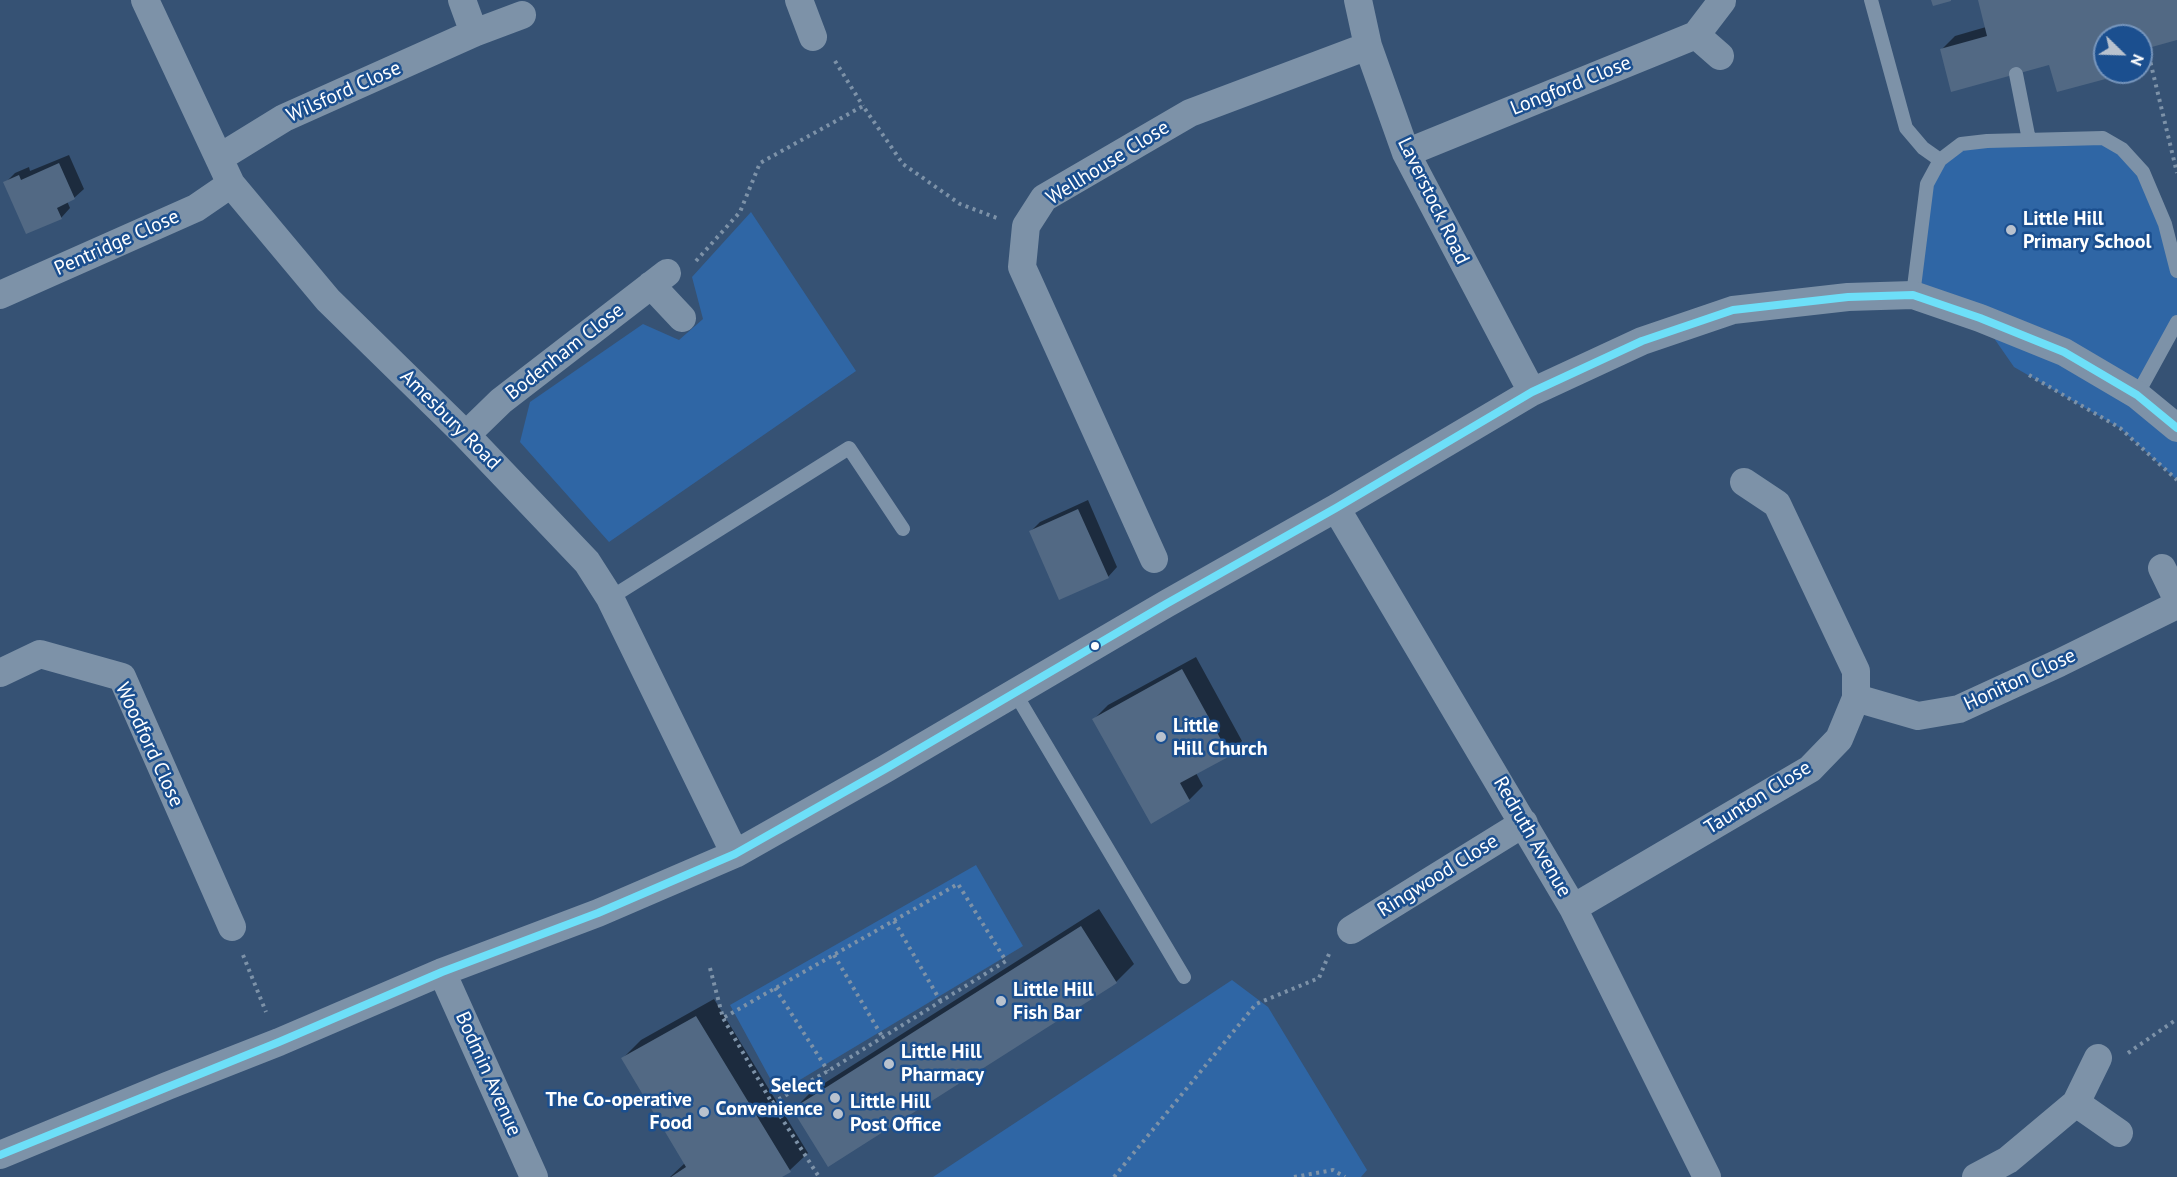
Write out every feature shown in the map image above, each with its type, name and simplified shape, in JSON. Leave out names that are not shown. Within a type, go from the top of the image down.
[{"type":"street","name":"Amesbury Road","points":[[145,0],[231,184],[328,300],[466,435],[587,562],[610,598],[735,854]]},
{"type":"street","points":[[462,0],[474,33]]},
{"type":"street","points":[[799,0],[813,37]]},
{"type":"street","name":"Laverstock Road","points":[[1358,0],[1368,46],[1406,153],[1532,392]]},
{"type":"street","points":[[1720,56],[1696,35],[1722,1]]},
{"type":"street","name":"Wilsford Close","points":[[219,158],[284,118],[474,33],[522,15]]},
{"type":"street","name":"Longford Close","points":[[1406,153],[1696,35]]},
{"type":"street","name":"Wellhouse Close","points":[[1154,560],[1022,267],[1026,226],[1044,198],[1190,113],[1368,46]]},
{"type":"street","name":"Pentridge Close","points":[[0,295],[196,208],[231,184]]},
{"type":"street","points":[[659,279],[682,318]]},
{"type":"street","name":"Bodenham Close","points":[[466,435],[501,401],[659,279]]},
{"type":"street","points":[[0,1155],[279,1042],[442,972],[598,913],[735,854],[1336,508],[1532,392],[1642,341],[1733,310],[1848,297],[1913,296],[1980,318],[2064,352],[2137,395],[2177,428]]},
{"type":"street","name":"Taunton Close","points":[[1573,908],[1810,769],[1839,739],[1856,698],[1856,671],[1777,504],[1744,482]]},
{"type":"street","name":"Redruth Avenue","points":[[1336,508],[1573,908],[1700,1175]]},
{"type":"street","points":[[2162,568],[2177,599]]},
{"type":"street","name":"Honiton Close","points":[[1856,698],[1918,716],[1959,709],[2177,605]]},
{"type":"street","name":"Woodford Close","points":[[0,673],[40,654],[122,677],[232,927]]},
{"type":"street","name":"Ringwood Close","points":[[1351,930],[1524,823]]},
{"type":"street","name":"Bodmin Avenue","points":[[442,972],[534,1177]]},
{"type":"street","points":[[1976,1177],[2008,1160],[2076,1103],[2098,1058]]},
{"type":"street","points":[[2076,1103],[2119,1133]]},
{"type":"lane","points":[[1870,0],[1906,128],[1923,148],[1940,160]]},
{"type":"lane","points":[[2016,74],[2029,140]]},
{"type":"lane","points":[[1913,296],[1927,184],[1940,160],[1961,144],[2103,138],[2122,149],[2143,172],[2165,224],[2177,271]]},
{"type":"lane","points":[[2137,395],[2177,321]]},
{"type":"lane","points":[[610,598],[849,447],[903,529]]},
{"type":"lane","points":[[1016,693],[1184,977]]},
{"type":"path","points":[[813,37],[830,51],[863,106],[903,164],[960,204],[1026,226]]},
{"type":"path","points":[[2153,70],[2177,173]]},
{"type":"path","points":[[659,279],[688,270],[740,212],[760,163],[863,106]]},
{"type":"path","points":[[2024,373],[2120,428],[2177,480]]},
{"type":"path","points":[[723,1018],[958,884],[1006,962],[772,1103]]},
{"type":"path","points":[[894,921],[942,1002]]},
{"type":"path","points":[[232,927],[279,1042]]},
{"type":"path","points":[[1114,1177],[1256,1004],[1319,978],[1338,932],[1351,930]]},
{"type":"path","points":[[834,955],[883,1038]]},
{"type":"path","points":[[711,968],[723,1018],[772,1103],[819,1177]]},
{"type":"path","points":[[775,988],[828,1071]]},
{"type":"path","points":[[2098,1058],[2121,1058],[2177,1019]]},
{"type":"path","points":[[1294,1177],[1333,1170],[1345,1177]]},
{"type":"shaded area","points":[[2103,138],[2143,172],[2177,271],[2177,321],[2137,394],[2177,428],[2177,480],[2120,428],[2014,367],[1980,318],[1913,295],[1927,184],[1961,144]]},
{"type":"shaded area","points":[[751,212],[856,371],[609,542],[520,442],[530,402],[643,324],[679,340],[703,319],[692,277]]},
{"type":"shaded area","points":[[976,865],[1023,946],[778,1093],[730,1005]]},
{"type":"shaded area","points":[[1232,980],[1268,1007],[1367,1170],[1361,1177],[933,1177]]},
{"type":"building","points":[[1931,0],[1951,0],[1951,1],[1933,6]]},
{"type":"building","points":[[1978,0],[2177,0],[2177,40],[2153,47],[2153,24],[2093,24],[2093,82],[2057,92],[2049,65],[1951,92],[1940,49],[1987,36]]},
{"type":"building","points":[[59,163],[75,199],[57,208],[62,219],[26,234],[3,182],[19,175],[21,180]]},
{"type":"building","points":[[1078,509],[1109,578],[1059,600],[1029,531]]},
{"type":"building","name":"Little Hill Church","points":[[1182,669],[1230,756],[1180,783],[1190,801],[1151,824],[1092,719]]},
{"type":"building","points":[[1081,926],[1117,983],[828,1167],[792,1109]]},
{"type":"building","name":"The Co-operative Food","points":[[696,1016],[791,1172],[782,1177],[671,1177],[686,1167],[621,1058]]},
{"type":"transit line","points":[[0,1155],[279,1042],[442,972],[598,913],[735,854],[1336,508],[1532,392],[1642,341],[1733,310],[1848,297],[1913,295],[1980,318],[2064,352],[2137,395],[2177,428]]},
{"type":"place","name":"Little Hill Primary School","points":[[2011,230]]},
{"type":"place","name":"Little Hill Church","points":[[1161,737]]},
{"type":"place","name":"Little Hill Fish Bar","points":[[1001,1001]]},
{"type":"place","name":"Little Hill Pharmacy","points":[[889,1064]]},
{"type":"place","name":"Select Convenience","points":[[835,1098]]},
{"type":"place","name":"The Co-operative Food","points":[[704,1112]]},
{"type":"place","name":"Little Hill Post Office","points":[[838,1114]]}]
